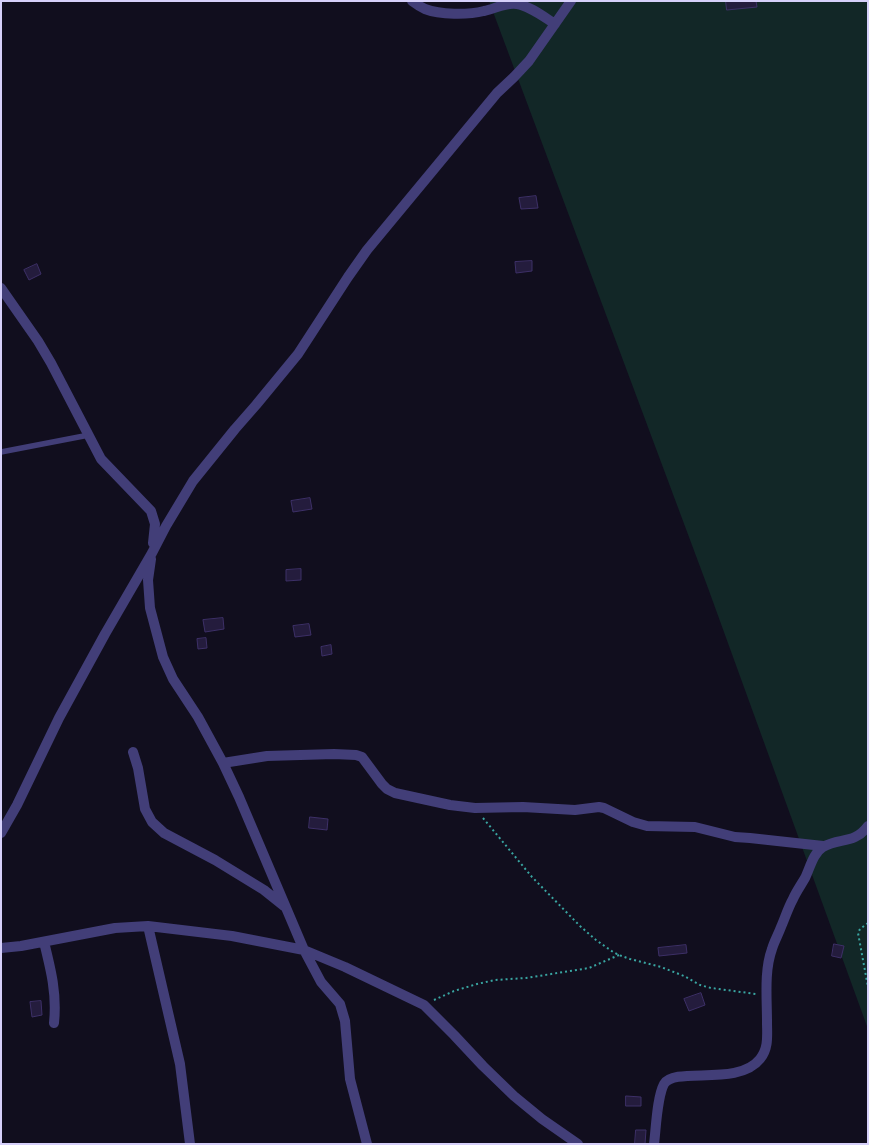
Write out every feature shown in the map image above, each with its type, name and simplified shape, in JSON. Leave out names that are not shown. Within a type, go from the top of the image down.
[{"type":"street","points":[[412,1],[434,11],[462,13],[485,11],[504,4],[516,3],[532,10],[555,24]]},
{"type":"street","points":[[1,833],[17,805],[59,718],[166,526],[193,482],[298,354],[367,250],[497,93],[529,60],[571,1]]},
{"type":"street","points":[[1,288],[47,357],[101,459],[151,511],[155,531],[148,580],[150,608],[163,657],[173,679],[204,727],[223,763],[304,950],[321,982],[340,1004],[347,1040],[350,1080],[367,1144]]},
{"type":"street","points":[[132,752],[138,768],[145,809],[152,822],[164,833],[215,860],[264,890],[285,907]]},
{"type":"street","points":[[223,763],[267,756],[334,754],[356,755],[362,757],[382,784],[395,793],[450,805],[475,808],[523,807],[575,810],[599,807],[633,822],[647,826],[695,827],[735,837],[824,846],[856,837],[868,826]]},
{"type":"street","points":[[654,1144],[657,1111],[663,1086],[666,1081],[681,1076],[715,1076],[748,1070],[759,1060],[766,1048],[767,978],[771,950],[792,899],[806,876],[818,851],[824,846]]},
{"type":"street","points":[[148,926],[180,1064],[190,1144]]},
{"type":"street","points":[[1,948],[44,942],[114,928],[148,926],[232,936],[304,950],[345,967],[424,1005],[482,1066],[514,1096],[542,1119],[578,1144]]},
{"type":"street","points":[[44,942],[55,993],[56,1006],[54,1023]]},
{"type":"lane","points":[[1,452],[89,435]]},
{"type":"path","points":[[475,808],[537,883],[580,926],[596,940],[619,956],[661,967],[684,976],[700,986],[767,996]]},
{"type":"path","points":[[868,923],[860,929],[858,933],[868,987]]},
{"type":"path","points":[[424,1005],[454,991],[477,984],[495,980],[526,978],[589,968],[619,956]]},
{"type":"green space","points":[[489,1],[868,1],[868,1029],[708,588]]},
{"type":"building","points":[[726,1],[756,1],[757,7],[727,10]]},
{"type":"building","points":[[536,196],[538,208],[521,209],[519,198]]},
{"type":"building","points":[[532,261],[532,271],[516,273],[515,262]]},
{"type":"building","points":[[37,264],[41,274],[29,280],[24,270]]},
{"type":"building","points":[[310,498],[312,509],[293,512],[291,501]]},
{"type":"building","points":[[301,569],[301,580],[286,581],[286,570]]},
{"type":"building","points":[[223,618],[224,629],[205,632],[203,620]]},
{"type":"building","points":[[309,624],[311,635],[295,637],[293,626]]},
{"type":"building","points":[[206,638],[207,648],[198,649],[197,639]]},
{"type":"building","points":[[331,645],[332,654],[322,656],[321,647]]},
{"type":"building","points":[[310,817],[328,819],[327,830],[309,828]]},
{"type":"building","points":[[834,944],[844,946],[841,958],[832,956]]},
{"type":"building","points":[[686,945],[687,953],[659,956],[658,948]]},
{"type":"building","points":[[701,993],[705,1005],[689,1011],[684,999]]},
{"type":"building","points":[[41,1001],[42,1015],[32,1017],[30,1002]]},
{"type":"building","points":[[626,1096],[641,1097],[641,1106],[626,1106]]},
{"type":"building","points":[[636,1130],[646,1130],[645,1144],[635,1144]]}]
